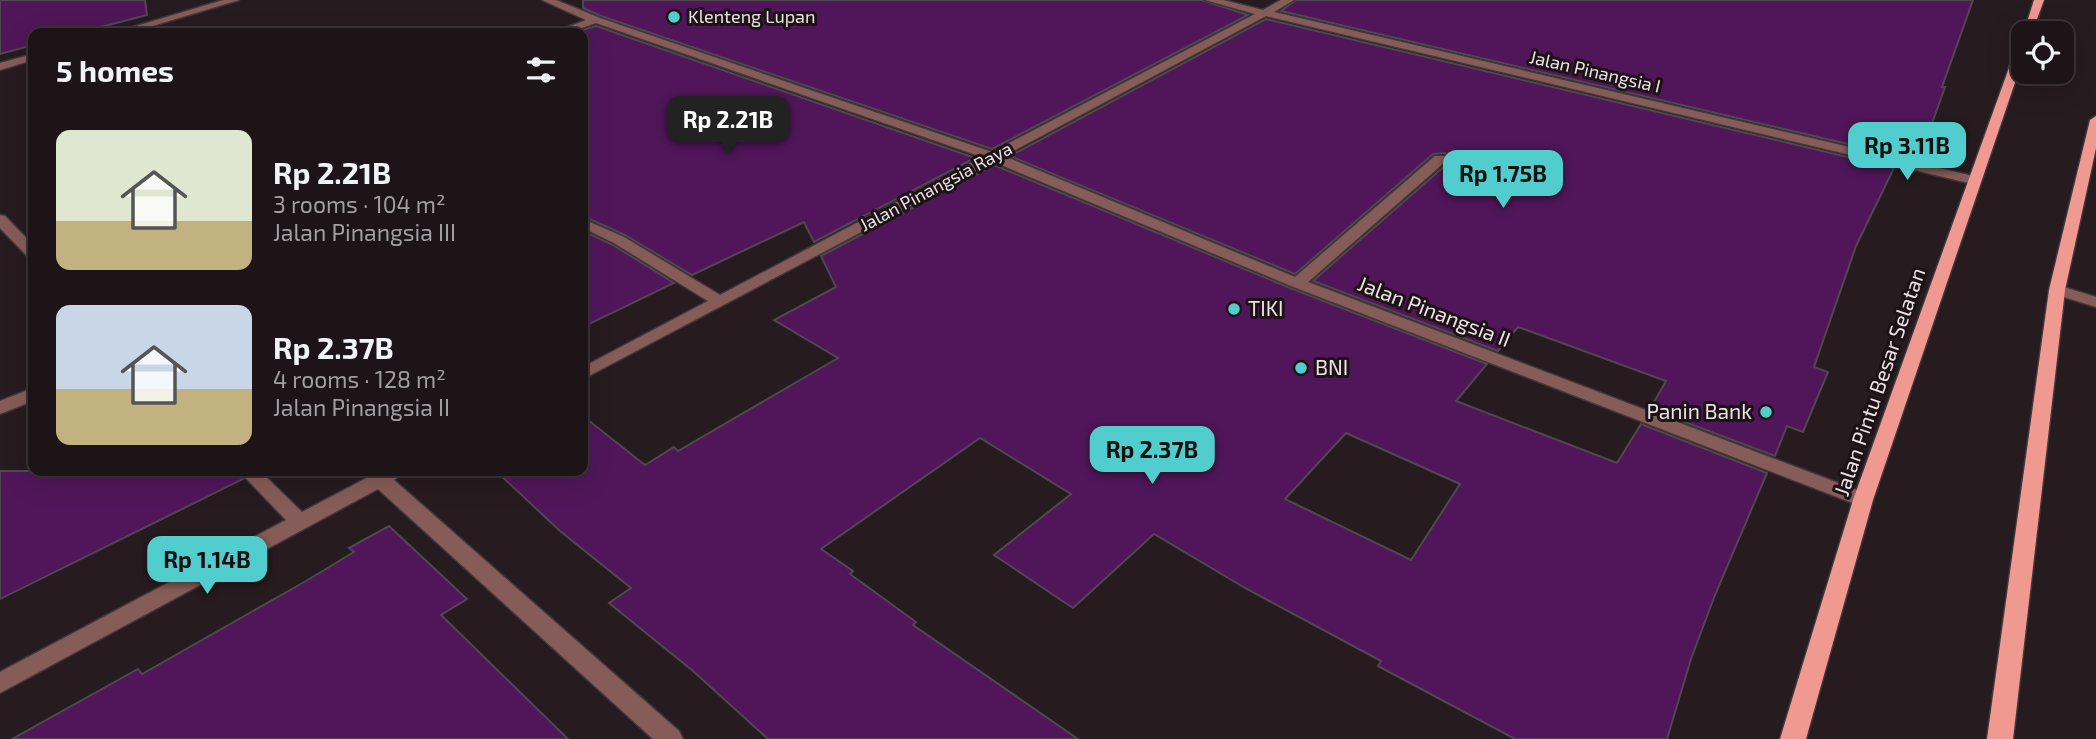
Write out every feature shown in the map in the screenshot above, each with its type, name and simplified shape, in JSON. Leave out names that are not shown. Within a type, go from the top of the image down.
[{"type":"main road","points":[[2031,21],[2039,0]]},
{"type":"main road","name":"Jalan Pintu Besar Selatan","points":[[1793,739],[1863,500],[2011,76]]},
{"type":"main road","points":[[2000,739],[2057,290],[2095,125]]},
{"type":"street","points":[[146,28],[234,0]]},
{"type":"street","name":"Jalan Pinangsia II","points":[[547,0],[596,20],[994,156],[1297,283],[1863,500]]},
{"type":"street","name":"Jalan Pinangsia I","points":[[1210,0],[1973,180]]},
{"type":"street","name":"Jalan Pinangsia Raya","points":[[588,371],[1289,0]]},
{"type":"street","points":[[572,28],[596,20]]},
{"type":"street","points":[[0,67],[28,59]]},
{"type":"street","points":[[1297,283],[1440,159]]},
{"type":"street","points":[[0,219],[28,249]]},
{"type":"street","points":[[588,225],[619,240],[722,302]]},
{"type":"street","points":[[2057,290],[2096,302]]},
{"type":"street","points":[[0,408],[28,396]]},
{"type":"street","points":[[254,476],[299,521]]},
{"type":"street","points":[[0,683],[385,476]]},
{"type":"street","points":[[388,476],[670,739]]},
{"type":"building","points":[[0,0],[145,0],[147,15],[97,28],[28,28],[28,46],[0,54]]},
{"type":"building","points":[[583,0],[1202,0],[1248,15],[992,149],[601,16],[583,8]]},
{"type":"building","points":[[1296,0],[1973,0],[1924,146],[1906,142],[1899,156],[1281,11]]},
{"type":"building","points":[[1266,19],[1894,168],[1856,246],[1814,367],[1828,372],[1803,432],[1787,426],[1775,456],[1650,409],[1666,381],[1518,327],[1498,351],[1313,281],[1447,164],[1448,156],[1445,153],[1433,154],[1295,274],[1010,156]]},
{"type":"building","points":[[596,26],[975,158],[814,242],[804,222],[692,275],[625,235],[588,218],[588,28]]},
{"type":"building","points":[[994,165],[1290,288],[1487,364],[1456,401],[1617,463],[1641,424],[1767,473],[1715,595],[1691,659],[1667,739],[1515,739],[1378,666],[1381,661],[1245,588],[1154,534],[1073,608],[994,555],[1071,494],[980,438],[821,549],[853,571],[850,574],[916,622],[913,625],[1078,739],[768,739],[693,671],[609,603],[631,588],[560,531],[501,476],[588,476],[588,420],[645,465],[674,447],[678,451],[838,358],[774,320],[836,287],[821,256]],"holes":[[[1346,433],[1460,484],[1411,560],[1285,499]]]},
{"type":"building","points":[[588,233],[613,245],[674,283],[588,325]]},
{"type":"building","points":[[0,471],[28,471],[28,476],[240,476],[243,479],[0,599]]},
{"type":"building","points":[[389,526],[467,599],[441,615],[568,739],[12,739],[138,669],[142,674],[306,581],[354,552],[349,548]]},
{"type":"place","name":"Klenteng Lupan","points":[[674,17]]},
{"type":"place","name":"TIKI","points":[[1234,309]]},
{"type":"place","name":"BNI","points":[[1301,368]]},
{"type":"place","name":"Panin Bank","points":[[1766,412]]}]
